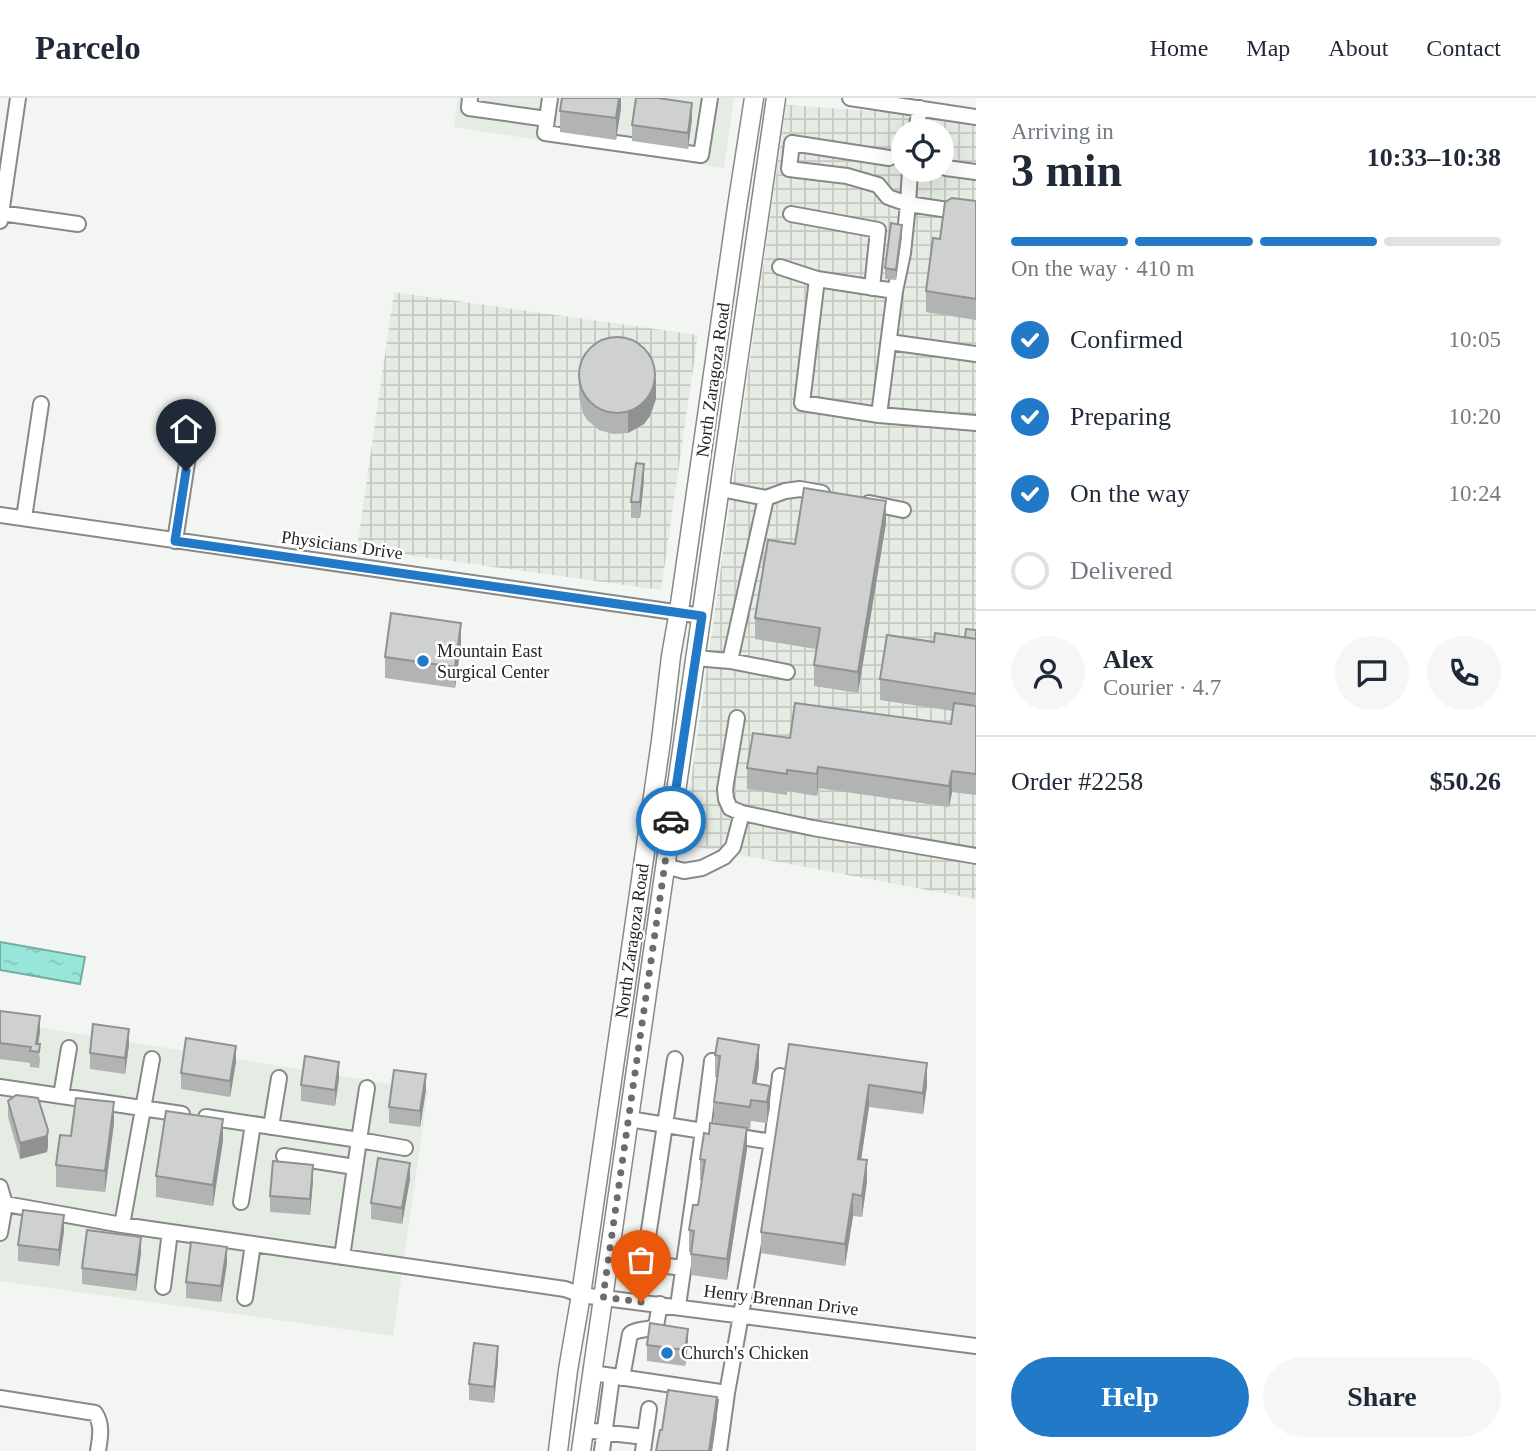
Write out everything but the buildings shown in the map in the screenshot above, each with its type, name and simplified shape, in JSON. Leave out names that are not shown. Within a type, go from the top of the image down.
[{"type":"main road","name":"North Zaragoza Road","points":[[558,1451],[671,656],[754,98]]},
{"type":"main road","name":"North Zaragoza Road","points":[[581,1451],[776,98]]},
{"type":"main road","points":[[707,414],[715,429],[710,480],[721,489]]},
{"type":"main road","points":[[631,941],[638,952],[640,974],[647,988]]},
{"type":"street","points":[[18,98],[0,216],[78,224]]},
{"type":"street","points":[[470,98],[469,108],[547,120]]},
{"type":"street","points":[[550,98],[545,133],[701,155],[710,98]]},
{"type":"street","points":[[850,98],[920,108],[940,105],[976,117]]},
{"type":"street","points":[[918,119],[920,108]]},
{"type":"street","points":[[889,158],[793,143],[789,169],[847,176],[878,185],[888,197],[908,204],[976,214]]},
{"type":"street","points":[[954,169],[976,172]]},
{"type":"street","points":[[879,415],[895,291],[903,253],[909,182]]},
{"type":"street","points":[[791,214],[878,230],[872,288]]},
{"type":"street","points":[[780,267],[817,279],[895,291]]},
{"type":"street","points":[[817,279],[802,403],[879,415],[976,423]]},
{"type":"street","points":[[889,341],[976,354]]},
{"type":"street","points":[[24,518],[41,404]]},
{"type":"street","points":[[175,541],[193,424]]},
{"type":"street","points":[[721,489],[766,498],[800,489],[833,495]]},
{"type":"street","points":[[730,662],[766,498]]},
{"type":"street","points":[[860,501],[903,510]]},
{"type":"street","name":"Physicians Drive","points":[[0,515],[702,616]]},
{"type":"street","points":[[695,658],[787,672]]},
{"type":"street","points":[[737,718],[725,789],[730,808],[813,828],[976,856]]},
{"type":"street","points":[[665,866],[684,871],[702,868],[724,858],[733,847],[742,813]]},
{"type":"street","points":[[61,1096],[69,1048]]},
{"type":"street","points":[[122,1225],[152,1059]]},
{"type":"street","points":[[675,1059],[644,1263],[683,1268]]},
{"type":"street","points":[[678,1306],[712,1061]]},
{"type":"street","points":[[719,1451],[740,1314],[772,1142],[780,1076]]},
{"type":"street","points":[[271,1127],[279,1078]]},
{"type":"street","points":[[0,1087],[405,1148]]},
{"type":"street","points":[[342,1257],[367,1088]]},
{"type":"street","points":[[629,1119],[772,1142]]},
{"type":"street","points":[[241,1202],[253,1124]]},
{"type":"street","points":[[284,1156],[355,1167]]},
{"type":"street","points":[[0,1187],[0,1233]]},
{"type":"street","name":"Henry Brennan Drive","points":[[2,1203],[122,1225],[565,1289],[581,1294],[976,1346]]},
{"type":"street","points":[[163,1287],[170,1232]]},
{"type":"street","points":[[245,1297],[253,1244]]},
{"type":"street","points":[[602,1451],[617,1377],[630,1334],[656,1325],[660,1304]]},
{"type":"street","points":[[592,1373],[727,1393]]},
{"type":"street","points":[[0,1398],[95,1413],[101,1435],[98,1451]]},
{"type":"street","points":[[584,1430],[604,1432],[644,1444],[649,1409]]},
{"type":"shaded area","points":[[458,98],[734,98],[724,168],[454,127]]},
{"type":"shaded area","points":[[786,105],[976,118],[976,899],[682,844]]},
{"type":"shaded area","points":[[394,292],[698,335],[661,590],[357,548]]},
{"type":"shaded area","points":[[0,1021],[428,1090],[393,1336],[0,1281]]},
{"type":"water","points":[[0,942],[85,957],[80,984],[0,970]]},
{"type":"way so far","points":[[641,1302],[603,1297],[671,821]]},
{"type":"place","name":"Mountain East Surgical Center","points":[[423,661]]},
{"type":"place","name":"Church's Chicken","points":[[667,1353]]},
{"type":"route","points":[[186,471],[175,541],[702,616],[671,821]]}]
